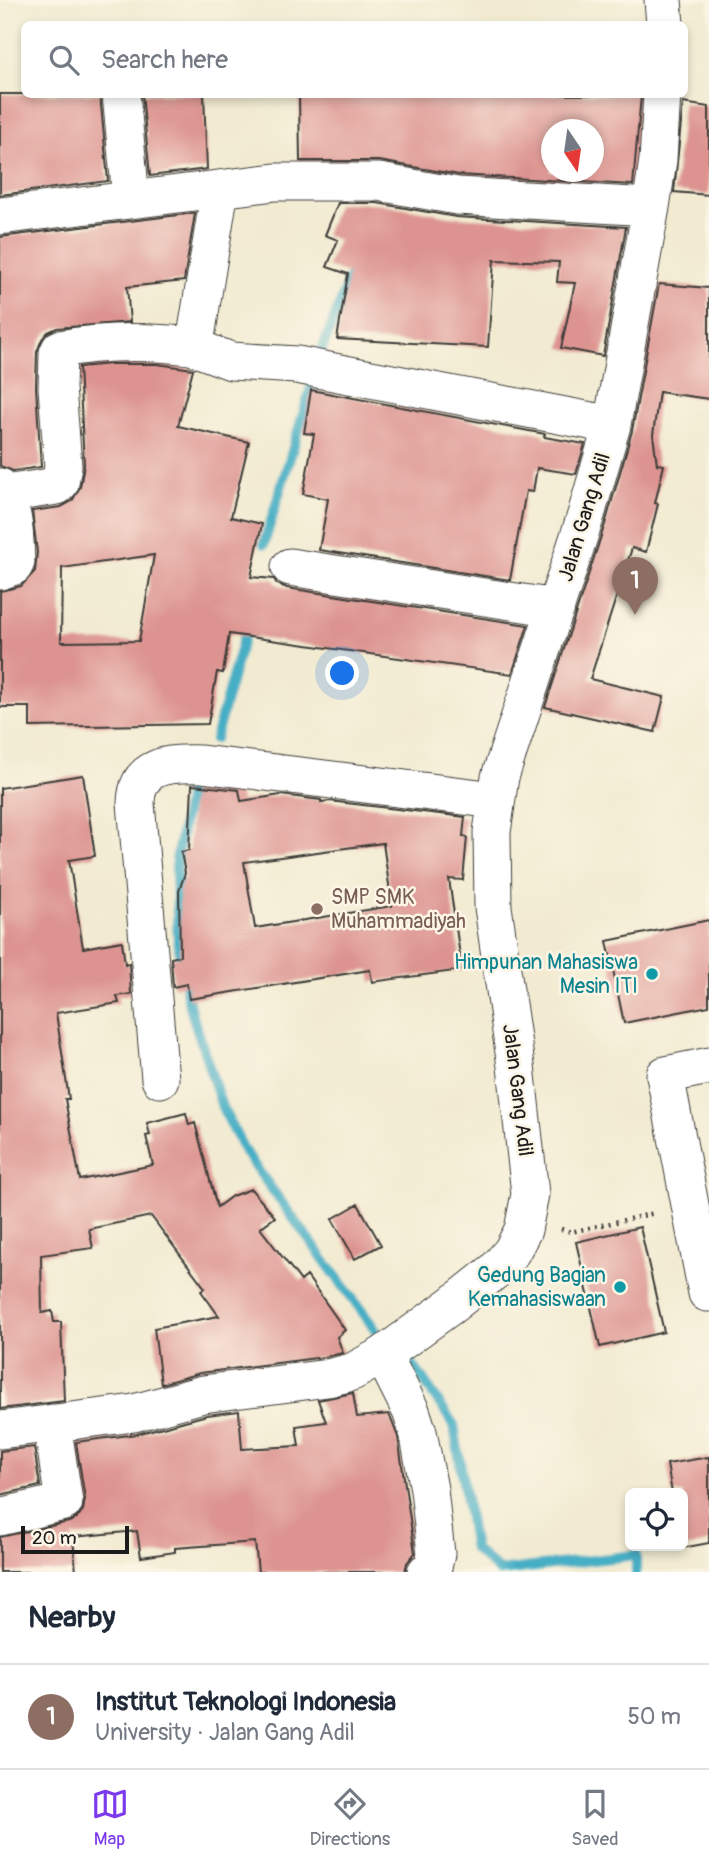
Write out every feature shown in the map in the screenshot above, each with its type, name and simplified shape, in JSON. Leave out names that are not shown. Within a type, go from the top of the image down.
[{"type":"street","points":[[663,0],[665,21]]},
{"type":"street","points":[[121,98],[131,200]]},
{"type":"street","name":"Jalan Gang Adil","points":[[0,1430],[134,1413],[203,1394],[328,1378],[352,1372],[396,1345],[496,1270],[518,1240],[527,1219],[529,1180],[492,888],[496,800],[500,777],[556,608],[612,425],[651,207],[658,160],[662,98]]},
{"type":"street","points":[[0,216],[275,182],[379,182],[457,196],[651,207]]},
{"type":"street","points":[[191,346],[197,340],[220,189]]},
{"type":"street","points":[[0,571],[14,566],[16,562],[10,509],[3,490],[57,486],[60,483],[63,466],[57,388],[60,349],[122,342],[166,342],[191,346],[231,361],[297,365],[612,425]]},
{"type":"street","points":[[290,566],[556,608]]},
{"type":"street","points":[[160,1079],[136,803],[138,784],[147,773],[168,765],[201,764],[496,800]]},
{"type":"street","points":[[708,1295],[665,1075],[709,1066]]},
{"type":"street","points":[[396,1345],[424,1460],[436,1554],[433,1567],[426,1572]]},
{"type":"street","points":[[0,1517],[64,1502],[52,1423]]},
{"type":"path","points":[[527,1219],[571,1232],[690,1206]]},
{"type":"building","points":[[0,94],[21,94],[21,98],[100,98],[108,181],[0,195]]},
{"type":"building","points":[[142,98],[204,98],[207,169],[150,176]]},
{"type":"building","points":[[299,98],[641,98],[633,185],[581,182],[604,182],[604,119],[541,119],[541,180],[459,175],[379,161],[300,161]]},
{"type":"building","points":[[683,103],[709,107],[709,195],[674,192]]},
{"type":"building","points":[[338,203],[377,203],[456,217],[626,227],[603,356],[561,348],[575,283],[557,282],[559,262],[494,260],[488,347],[337,339],[348,274],[327,267],[338,240],[325,235]]},
{"type":"building","points":[[195,213],[184,281],[127,287],[130,322],[57,328],[42,339],[37,352],[36,387],[41,467],[13,471],[0,466],[0,237]]},
{"type":"building","points":[[659,284],[709,288],[709,399],[659,392],[653,435],[657,464],[664,465],[655,503],[658,504],[646,552],[632,548],[590,679],[664,697],[655,732],[545,707],[606,521],[632,431]]},
{"type":"building","points":[[157,364],[193,369],[178,426],[249,442],[231,517],[262,524],[251,577],[274,579],[277,584],[287,588],[528,625],[512,674],[229,634],[223,673],[217,672],[208,724],[30,727],[30,707],[0,707],[0,591],[21,586],[35,571],[37,552],[32,511],[61,507],[72,501],[80,487],[84,465],[79,367]],"holes":[[[154,555],[139,641],[61,642],[62,568]]]},
{"type":"building","points":[[311,390],[585,444],[576,474],[537,468],[533,492],[526,491],[510,580],[319,550],[328,499],[303,494],[314,434],[304,433]]},
{"type":"building","points":[[83,775],[95,856],[69,860],[83,948],[122,941],[125,964],[129,963],[131,994],[117,996],[119,1003],[56,1013],[69,1099],[65,1099],[80,1180],[153,1165],[146,1136],[150,1135],[147,1123],[186,1113],[189,1125],[195,1123],[217,1207],[232,1196],[251,1189],[275,1217],[260,1228],[301,1281],[307,1276],[345,1330],[337,1337],[343,1353],[200,1373],[161,1384],[154,1328],[219,1316],[201,1291],[205,1288],[151,1216],[89,1229],[93,1248],[41,1255],[42,1313],[52,1311],[54,1322],[61,1322],[64,1401],[0,1409],[0,788]]},
{"type":"building","name":"SMP SMK Muhammadiyah","points":[[192,785],[239,790],[241,801],[281,795],[321,802],[465,817],[463,836],[467,837],[463,880],[449,879],[462,970],[372,982],[370,970],[189,999],[187,984],[173,987],[171,958],[180,956],[179,891],[185,873],[181,852],[189,850]],"holes":[[[383,843],[392,906],[255,928],[244,862]]]},
{"type":"building","name":"Himpunan Mahasiswa Mesin ITI","points":[[709,920],[709,1006],[624,1023],[607,941]]},
{"type":"building","points":[[358,1204],[381,1245],[355,1259],[332,1219]]},
{"type":"building","name":"Gedung Bagian Kemahasiswaan","points":[[640,1227],[664,1332],[600,1347],[576,1242]]},
{"type":"building","points":[[353,1393],[357,1417],[389,1414],[398,1437],[415,1553],[407,1563],[405,1572],[258,1572],[255,1542],[175,1548],[175,1552],[141,1557],[137,1531],[73,1537],[76,1572],[0,1572],[0,1537],[69,1522],[77,1518],[83,1510],[85,1499],[76,1442],[137,1434],[207,1415],[239,1411],[242,1449],[299,1446],[296,1426],[326,1422],[318,1400]]},
{"type":"building","points":[[34,1447],[40,1486],[0,1495],[0,1451]]},
{"type":"building","points":[[709,1457],[709,1543],[688,1547],[688,1488],[671,1488],[667,1464]]},
{"type":"waterway","points":[[320,355],[350,277]]},
{"type":"waterway","points":[[264,544],[313,381]]},
{"type":"waterway","points":[[215,739],[247,625]]},
{"type":"waterway","points":[[191,780],[176,861],[178,942],[189,1004],[222,1107],[246,1154],[375,1329]]},
{"type":"waterway","points":[[409,1359],[454,1425],[474,1549],[499,1571],[636,1555],[636,1572]]},
{"type":"place","name":"Institut Teknologi Indonesia","points":[[635,615]]},
{"type":"place","name":"SMP SMK Muhammadiyah","points":[[317,909]]},
{"type":"place","name":"Himpunan Mahasiswa Mesin ITI","points":[[652,974]]},
{"type":"place","name":"Gedung Bagian Kemahasiswaan","points":[[620,1287]]}]
